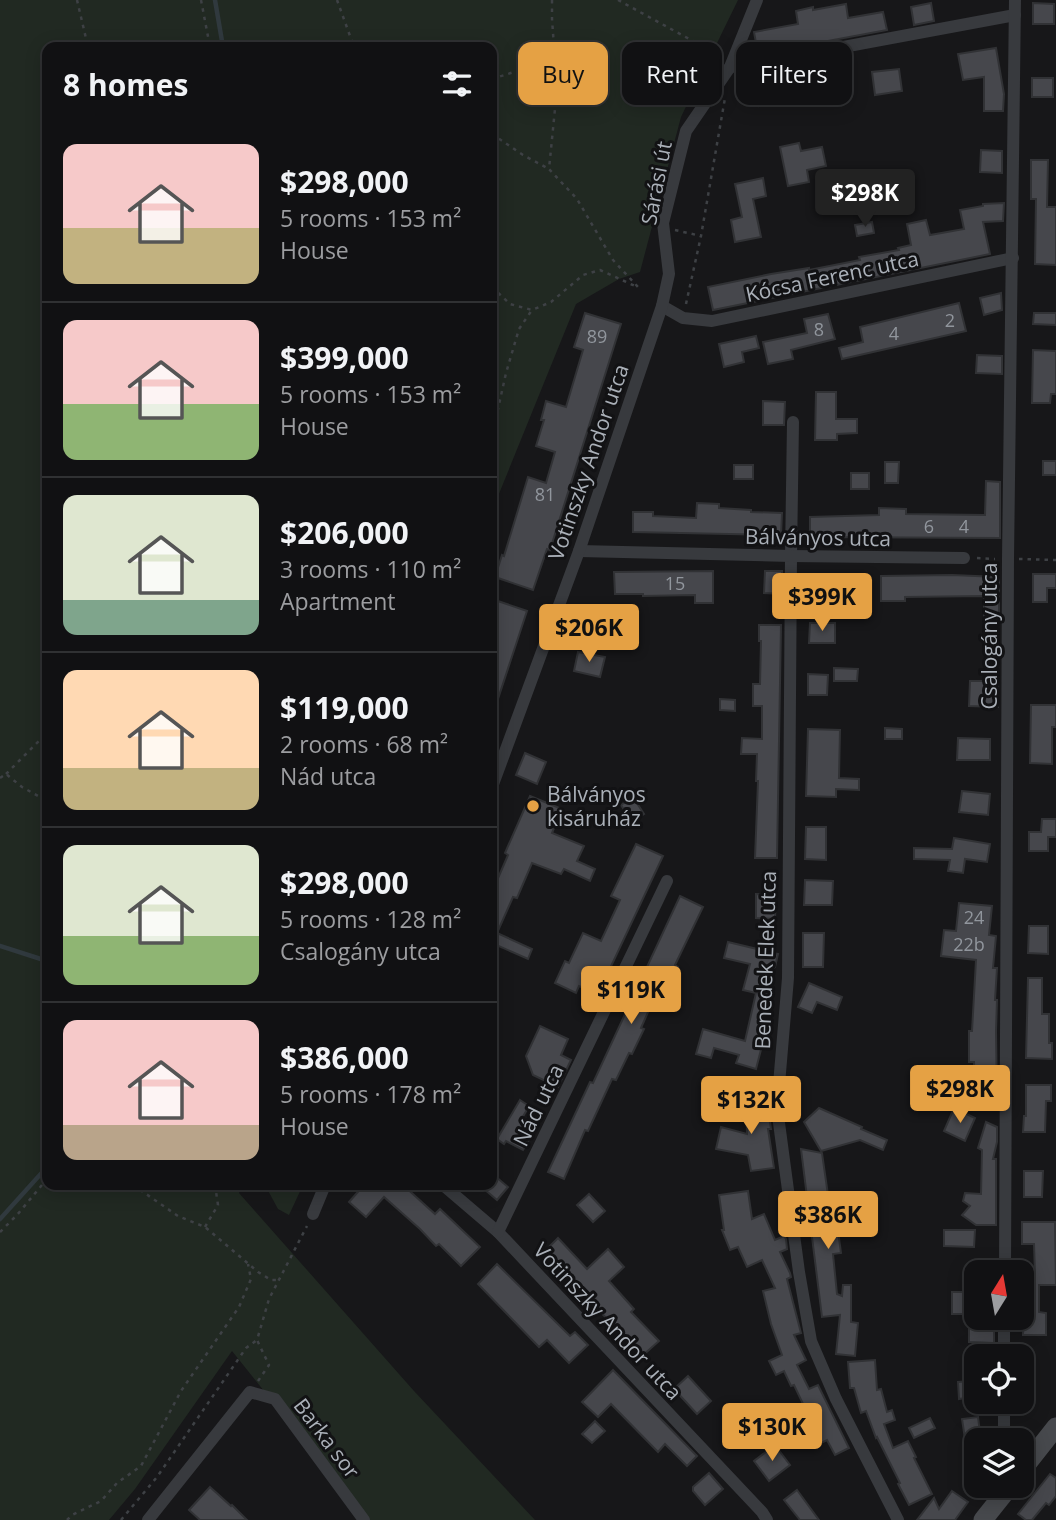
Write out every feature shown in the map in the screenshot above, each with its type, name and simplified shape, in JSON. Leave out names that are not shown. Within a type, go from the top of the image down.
[{"type":"main road","points":[[1034,1455],[1056,1427]]},
{"type":"main road","points":[[983,1520],[999,1498]]},
{"type":"street","name":"Sárási út","points":[[662,306],[669,274],[663,223],[687,131],[730,67],[757,0]]},
{"type":"street","name":"Csalogány utca","points":[[1004,1260],[1008,559],[1015,0]]},
{"type":"street","points":[[730,67],[1015,15]]},
{"type":"street","name":"Kócsa Ferenc utca","points":[[662,306],[683,318],[712,321],[1013,258]]},
{"type":"street","name":"Votinszky Andor utca","points":[[497,773],[579,551],[662,306]]},
{"type":"street","name":"Benedek Elek utca","points":[[793,422],[788,978],[777,1108],[811,1341],[836,1399],[898,1520]]},
{"type":"street","name":"Bálványos utca","points":[[579,551],[964,558]]},
{"type":"street","name":"Nád utca","points":[[498,1232],[667,881]]},
{"type":"street","points":[[313,1214],[323,1190]]},
{"type":"street","name":"Votinszky Andor utca","points":[[449,1190],[498,1232],[767,1520]]},
{"type":"street","points":[[155,1517],[250,1392]]},
{"type":"street","name":"Barka sor","points":[[250,1392],[275,1399],[364,1520]]},
{"type":"path","points":[[77,0],[87,42]]},
{"type":"path","points":[[201,0],[209,42]]},
{"type":"path","points":[[337,0],[352,42]]},
{"type":"path","points":[[552,0],[554,42]]},
{"type":"path","points":[[618,0],[695,42]]},
{"type":"path","points":[[497,77],[518,71]]},
{"type":"path","points":[[683,318],[701,236],[725,93]]},
{"type":"path","points":[[549,169],[555,105]]},
{"type":"path","points":[[497,137],[549,169],[577,199],[613,260],[638,287],[600,270],[583,275],[551,302],[532,310],[519,328],[497,414]]},
{"type":"path","points":[[663,223],[677,232],[701,236]]},
{"type":"path","points":[[497,292],[510,304],[532,310]]},
{"type":"path","points":[[964,558],[1056,560]]},
{"type":"path","points":[[0,778],[42,738]]},
{"type":"path","points":[[6,774],[42,798]]},
{"type":"path","points":[[0,1232],[42,1185]]},
{"type":"path","points":[[140,1190],[178,1216],[205,1227],[248,1264],[271,1280],[279,1281]]},
{"type":"path","points":[[205,1227],[218,1205],[216,1190]]},
{"type":"path","points":[[121,1520],[157,1477],[246,1349],[257,1339],[269,1299],[313,1214]]},
{"type":"path","points":[[67,1520],[102,1501],[117,1483],[141,1466],[181,1391],[239,1307],[251,1279],[248,1264]]},
{"type":"path","points":[[250,1392],[268,1365],[257,1339]]},
{"type":"shaded area","points":[[0,0],[738,0],[718,42],[622,42],[622,105],[687,105],[681,117],[640,272],[619,279],[576,304],[497,499],[497,42],[42,42],[42,1190],[240,1190],[239,1193],[414,1391],[535,1520],[367,1520],[232,1351],[135,1489],[109,1520],[0,1520]]},
{"type":"shaded area","points":[[268,1190],[301,1190],[289,1215],[278,1209]]},
{"type":"building","points":[[931,3],[934,21],[914,25],[911,7]]},
{"type":"building","points":[[1033,3],[1054,4],[1054,24],[1033,24]]},
{"type":"building","points":[[846,4],[848,18],[883,12],[887,30],[822,42],[756,42],[754,32],[798,24],[796,11],[813,7],[813,10]]},
{"type":"building","points":[[996,48],[1004,94],[1003,111],[984,111],[984,77],[963,80],[958,54]]},
{"type":"building","points":[[899,69],[902,91],[875,95],[872,72]]},
{"type":"building","points":[[1032,78],[1053,78],[1053,97],[1032,97]]},
{"type":"building","points":[[799,143],[801,151],[822,147],[826,166],[807,170],[809,182],[788,186],[780,147]]},
{"type":"building","points":[[981,150],[1002,151],[1002,173],[980,172]]},
{"type":"building","points":[[1031,160],[1048,160],[1047,207],[1056,207],[1056,265],[1035,264],[1036,199],[1031,199]]},
{"type":"building","points":[[763,178],[766,196],[753,199],[761,237],[735,242],[731,220],[742,217],[735,184]]},
{"type":"building","points":[[1004,203],[1003,221],[983,222],[990,254],[713,310],[708,287],[771,274],[809,270],[899,250],[898,248],[911,245],[907,224],[926,220],[930,235],[964,229],[960,210],[983,204]]},
{"type":"building","points":[[872,222],[874,233],[857,236],[855,225]]},
{"type":"building","points":[[1001,293],[1002,310],[984,315],[980,298]]},
{"type":"building","points":[[959,303],[966,331],[842,359],[839,348],[863,342],[860,327]]},
{"type":"building","points":[[585,313],[621,324],[550,550],[547,549],[533,590],[497,578],[497,571],[528,477],[546,483],[555,452],[536,446],[544,420],[541,420],[546,401],[566,407],[583,350],[574,347]]},
{"type":"building","points":[[1034,313],[1056,313],[1056,325],[1033,324]]},
{"type":"building","points":[[828,314],[835,339],[791,350],[793,359],[768,364],[763,342],[807,333],[804,319]]},
{"type":"building","points":[[756,336],[759,348],[742,352],[744,362],[724,367],[719,344]]},
{"type":"building","points":[[1033,350],[1056,351],[1056,394],[1051,394],[1050,403],[1032,403]]},
{"type":"building","points":[[977,355],[1002,356],[1002,374],[976,373]]},
{"type":"building","points":[[816,392],[836,392],[836,419],[857,419],[857,433],[837,434],[837,440],[815,440]]},
{"type":"building","points":[[763,401],[785,402],[784,425],[763,425]]},
{"type":"building","points":[[1043,461],[1056,461],[1056,475],[1043,475]]},
{"type":"building","points":[[885,462],[899,462],[898,483],[885,483]]},
{"type":"building","points":[[734,465],[753,465],[753,479],[734,479]]},
{"type":"building","points":[[851,473],[869,473],[869,489],[851,489]]},
{"type":"building","points":[[986,481],[1000,482],[1000,538],[810,537],[810,517],[879,515],[879,508],[906,509],[906,514],[985,515]]},
{"type":"building","points":[[697,503],[719,504],[719,508],[751,512],[782,513],[781,535],[633,532],[633,512],[696,518]]},
{"type":"building","points":[[713,571],[713,603],[695,603],[695,595],[615,594],[614,572]]},
{"type":"building","points":[[765,571],[782,571],[782,594],[764,593]]},
{"type":"building","points":[[811,574],[831,574],[831,601],[810,601]]},
{"type":"building","points":[[1033,574],[1056,574],[1056,588],[1047,588],[1047,602],[1033,602]]},
{"type":"building","points":[[881,576],[999,577],[999,624],[984,624],[984,596],[905,597],[905,601],[881,601]]},
{"type":"building","points":[[497,601],[527,611],[497,702]]},
{"type":"building","points":[[810,623],[835,623],[835,643],[809,643]]},
{"type":"building","points":[[759,625],[781,625],[777,858],[755,858],[757,754],[741,754],[742,738],[762,739],[762,706],[753,706],[753,684],[760,684]]},
{"type":"building","points":[[578,652],[605,657],[600,677],[574,671]]},
{"type":"building","points":[[834,668],[858,669],[857,681],[834,681]]},
{"type":"building","points":[[808,674],[828,675],[827,695],[808,695]]},
{"type":"building","points":[[970,681],[998,681],[998,707],[969,706]]},
{"type":"building","points":[[720,699],[735,700],[735,711],[720,710]]},
{"type":"building","points":[[1031,705],[1056,705],[1056,727],[1052,727],[1052,764],[1030,763]]},
{"type":"building","points":[[885,728],[902,729],[902,739],[885,739]]},
{"type":"building","points":[[808,729],[840,730],[839,778],[859,779],[859,790],[836,789],[836,797],[806,796]]},
{"type":"building","points":[[958,738],[990,739],[990,760],[957,760]]},
{"type":"building","points":[[525,753],[546,762],[537,784],[516,775]]},
{"type":"building","points":[[962,791],[990,794],[988,815],[959,812]]},
{"type":"building","points":[[530,796],[562,809],[552,833],[584,846],[577,861],[595,869],[590,881],[564,869],[561,874],[532,863],[517,898],[513,897],[497,933],[497,880],[508,855],[505,853]]},
{"type":"building","points":[[633,797],[644,814],[632,822],[621,805]]},
{"type":"building","points":[[1042,819],[1056,819],[1056,837],[1048,837],[1048,851],[1029,851],[1029,832],[1041,832]]},
{"type":"building","points":[[806,827],[826,827],[826,860],[805,859]]},
{"type":"building","points":[[954,838],[990,844],[987,862],[965,859],[963,873],[948,871],[950,860],[914,859],[914,848],[952,849]]},
{"type":"building","points":[[636,844],[663,856],[598,994],[579,986],[576,993],[555,983],[565,961],[569,963],[583,933],[601,941],[620,900],[611,896]]},
{"type":"building","points":[[805,880],[833,881],[832,905],[804,905]]},
{"type":"building","points":[[756,894],[776,895],[775,919],[756,918]]},
{"type":"building","points":[[680,896],[703,907],[675,965],[678,967],[660,1007],[652,1003],[632,1054],[629,1053],[616,1080],[612,1079],[588,1131],[585,1130],[564,1179],[548,1172],[590,1082],[593,1083]]},
{"type":"building","points":[[959,903],[992,906],[989,935],[996,936],[993,968],[997,968],[997,1100],[975,1101],[974,1062],[969,1062],[969,1031],[972,1031],[976,960],[941,956],[944,930],[956,931]]},
{"type":"building","points":[[1029,926],[1048,926],[1048,954],[1028,953]]},
{"type":"building","points":[[497,933],[532,949],[528,959],[497,945]]},
{"type":"building","points":[[803,933],[824,933],[823,967],[803,967]]},
{"type":"building","points":[[728,942],[778,954],[775,967],[771,967],[774,968],[766,1002],[773,1003],[756,1069],[736,1063],[739,1055],[714,1048],[711,1058],[696,1054],[703,1029],[745,1041],[756,993],[743,990],[750,964],[724,958]]},
{"type":"building","points":[[1028,978],[1042,978],[1042,1014],[1049,1014],[1052,1059],[1026,1058]]},
{"type":"building","points":[[809,983],[842,997],[837,1010],[817,1002],[812,1013],[798,1007]]},
{"type":"building","points":[[540,1026],[568,1039],[561,1055],[571,1060],[558,1087],[533,1075],[526,1056]]},
{"type":"building","points":[[1026,1085],[1051,1085],[1051,1101],[1046,1101],[1045,1132],[1023,1132]]},
{"type":"building","points":[[769,1098],[771,1129],[768,1129],[774,1168],[751,1171],[748,1155],[716,1149],[721,1127],[747,1134],[746,1099]]},
{"type":"building","points":[[520,1100],[529,1106],[521,1120],[536,1128],[523,1150],[497,1139]]},
{"type":"building","points":[[819,1108],[887,1140],[883,1150],[860,1140],[821,1151],[804,1122]]},
{"type":"building","points":[[954,1108],[975,1118],[965,1141],[944,1131]]},
{"type":"building","points":[[986,1122],[997,1127],[993,1159],[996,1159],[996,1225],[976,1225],[962,1215],[970,1206],[963,1201],[965,1193],[981,1194],[982,1150],[978,1148]]},
{"type":"building","points":[[801,1149],[822,1153],[829,1202],[839,1201],[841,1222],[837,1223],[841,1253],[833,1254],[837,1294],[842,1296],[843,1285],[851,1285],[851,1322],[858,1323],[855,1356],[836,1354],[840,1315],[822,1317]]},
{"type":"building","points":[[1024,1171],[1043,1171],[1042,1197],[1024,1197]]},
{"type":"building","points":[[497,1178],[508,1187],[497,1200],[485,1190],[497,1190]]},
{"type":"building","points":[[360,1190],[409,1190],[435,1214],[440,1209],[480,1247],[461,1266],[384,1197],[366,1217],[349,1202]]},
{"type":"building","points":[[748,1191],[752,1219],[764,1214],[775,1240],[784,1236],[786,1239],[787,1249],[780,1252],[790,1273],[791,1277],[787,1279],[801,1333],[794,1335],[806,1360],[797,1365],[809,1389],[818,1385],[849,1448],[835,1455],[827,1440],[815,1446],[808,1430],[814,1427],[794,1385],[791,1386],[784,1371],[776,1375],[769,1361],[782,1355],[763,1291],[775,1288],[762,1260],[747,1267],[738,1247],[730,1250],[722,1230],[719,1195]]},
{"type":"building","points":[[589,1194],[605,1211],[593,1222],[577,1205]]},
{"type":"building","points":[[1022,1222],[1055,1222],[1056,1285],[1039,1285],[1039,1312],[1046,1313],[1046,1335],[1023,1335],[1023,1330],[1034,1330],[1035,1274],[1034,1244],[1022,1244]]},
{"type":"building","points":[[944,1230],[975,1230],[974,1247],[944,1246]]},
{"type":"building","points":[[558,1238],[587,1269],[608,1249],[624,1267],[609,1281],[634,1309],[631,1312],[659,1341],[642,1356],[544,1252]]},
{"type":"building","points":[[497,1264],[570,1336],[575,1332],[588,1345],[569,1363],[547,1340],[539,1347],[478,1284]]},
{"type":"building","points":[[952,1292],[964,1292],[964,1314],[952,1314]]},
{"type":"building","points":[[969,1330],[994,1330],[994,1343],[969,1342]]},
{"type":"building","points":[[875,1360],[877,1390],[881,1389],[887,1412],[892,1410],[895,1420],[884,1424],[893,1448],[908,1441],[932,1494],[909,1505],[876,1438],[866,1411],[861,1413],[854,1388],[850,1388],[848,1362]]},
{"type":"building","points":[[613,1370],[697,1456],[687,1466],[665,1444],[658,1452],[611,1404],[598,1417],[582,1402]]},
{"type":"building","points":[[688,1376],[711,1401],[697,1414],[674,1389]]},
{"type":"building","points":[[958,1382],[964,1382],[964,1398],[959,1399]]},
{"type":"building","points":[[978,1417],[979,1428],[964,1428],[964,1432],[962,1419]]},
{"type":"building","points":[[930,1418],[935,1428],[914,1438],[909,1428]]},
{"type":"building","points":[[595,1421],[605,1431],[592,1443],[582,1434]]},
{"type":"building","points":[[775,1445],[790,1465],[769,1481],[754,1461]]},
{"type":"building","points":[[709,1473],[723,1489],[705,1505],[693,1491],[693,1487]]},
{"type":"building","points":[[1050,1474],[1056,1478],[1056,1496],[1049,1505],[1046,1503],[1032,1520],[1026,1520],[1018,1514],[1031,1498],[1034,1498],[1034,1494]]},
{"type":"building","points":[[210,1487],[247,1520],[200,1520],[189,1510]]},
{"type":"building","points":[[797,1490],[819,1520],[800,1520],[784,1500]]},
{"type":"building","points":[[952,1491],[968,1502],[955,1520],[917,1520],[934,1498],[939,1509]]},
{"type":"waterway","points":[[215,0],[222,42]]},
{"type":"waterway","points":[[0,946],[42,959]]},
{"type":"waterway","points":[[0,1219],[42,1173]]},
{"type":"place","name":"Bálványos kisáruház","points":[[533,806]]}]
